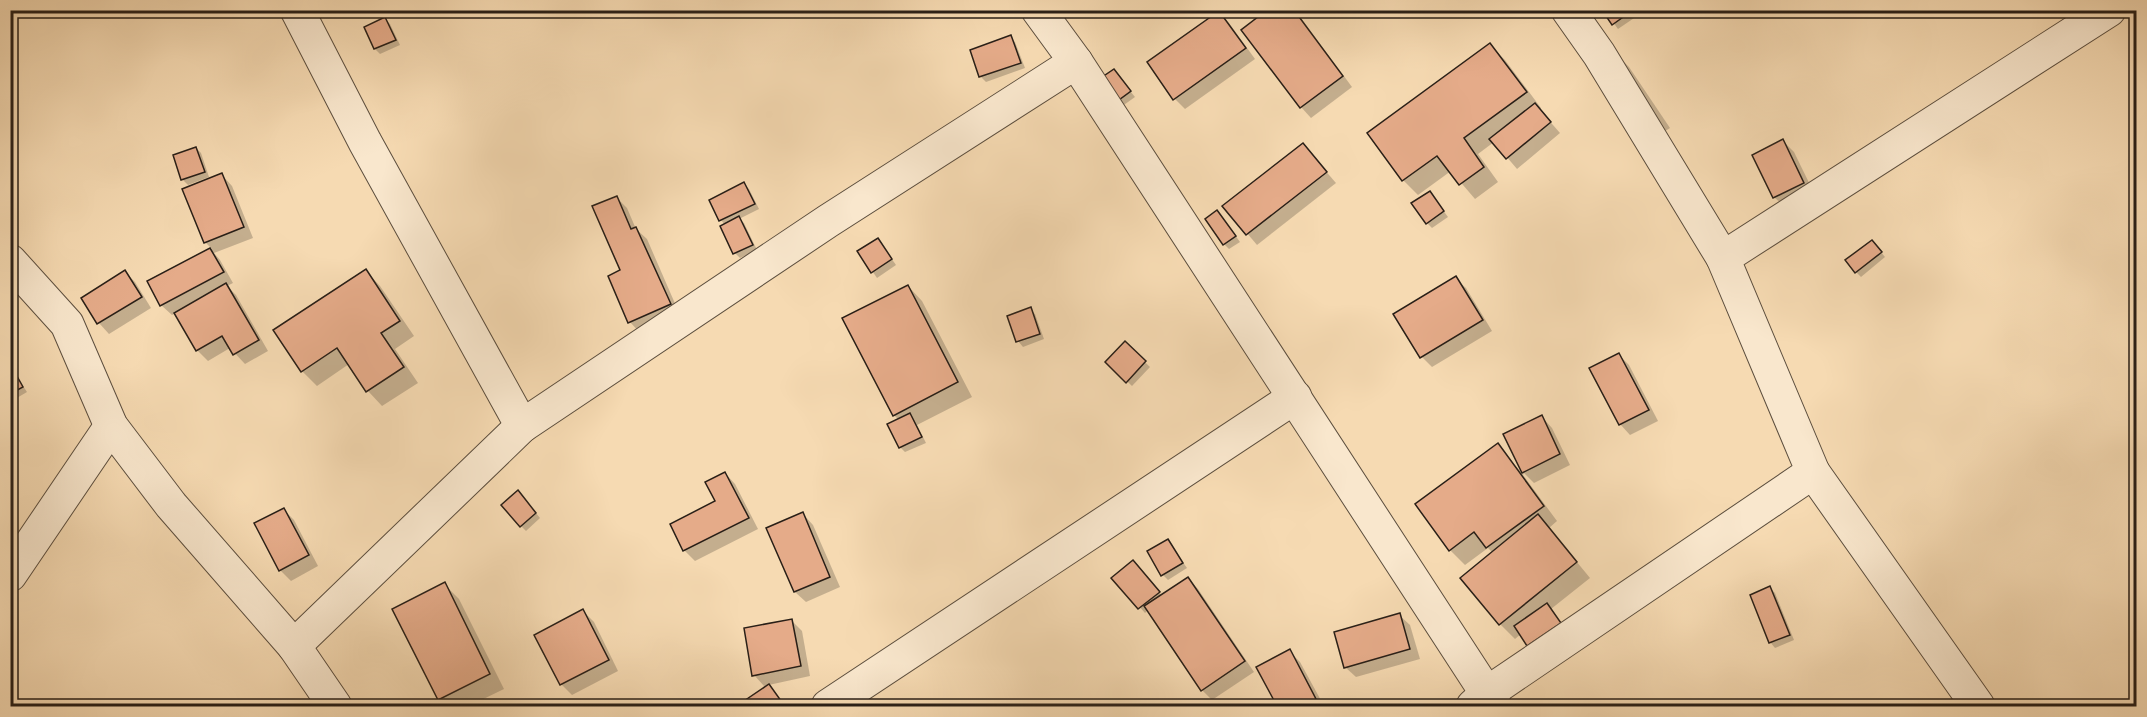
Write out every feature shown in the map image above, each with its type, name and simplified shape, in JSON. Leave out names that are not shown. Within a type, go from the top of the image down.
[{"type":"street","points":[[297,10],[365,142],[522,426]]},
{"type":"street","points":[[1038,10],[1076,62],[1295,397],[1485,702],[1813,472]]},
{"type":"street","points":[[1568,10],[1599,54],[1723,258],[1813,472],[1978,706]]},
{"type":"street","points":[[1723,258],[2109,10]]},
{"type":"street","points":[[294,646],[522,426],[828,221],[1076,62]]},
{"type":"street","points":[[10,261],[67,324],[111,426],[171,505],[294,646],[335,706]]},
{"type":"street","points":[[828,706],[1295,397]]},
{"type":"street","points":[[10,575],[111,426]]},
{"type":"building","points":[[1267,10],[1294,10],[1343,76],[1300,108],[1241,30]]},
{"type":"building","points":[[1602,10],[1633,10],[1612,25]]},
{"type":"building","points":[[1219,11],[1246,48],[1173,100],[1147,62]]},
{"type":"building","points":[[385,17],[396,40],[374,49],[364,27]]},
{"type":"building","points":[[1011,35],[1021,63],[979,77],[970,50]]},
{"type":"building","points":[[1490,43],[1527,92],[1464,138],[1484,167],[1459,185],[1437,156],[1402,181],[1367,133]]},
{"type":"building","points":[[1114,69],[1131,91],[1108,108],[1092,84]]},
{"type":"building","points":[[1535,103],[1551,122],[1506,159],[1489,139]]},
{"type":"building","points":[[1783,139],[1804,183],[1773,198],[1752,155]]},
{"type":"building","points":[[1303,143],[1327,172],[1246,235],[1222,206]]},
{"type":"building","points":[[196,147],[205,172],[181,180],[173,155]]},
{"type":"building","points":[[222,173],[244,227],[204,243],[182,189]]},
{"type":"building","points":[[744,182],[755,204],[719,221],[709,200]]},
{"type":"building","points":[[1430,191],[1444,211],[1426,224],[1411,203]]},
{"type":"building","points":[[617,196],[631,229],[636,227],[671,304],[628,323],[608,276],[620,270],[592,206]]},
{"type":"building","points":[[1217,210],[1236,236],[1223,245],[1205,219]]},
{"type":"building","points":[[739,216],[753,245],[733,254],[720,226]]},
{"type":"building","points":[[878,238],[892,259],[871,273],[857,251]]},
{"type":"building","points":[[1872,240],[1882,252],[1855,273],[1845,260]]},
{"type":"building","points":[[210,248],[224,272],[160,306],[147,281]]},
{"type":"building","points":[[366,269],[400,321],[381,333],[404,367],[366,392],[337,348],[301,372],[273,330]]},
{"type":"building","points":[[125,270],[142,297],[97,324],[81,298]]},
{"type":"building","points":[[1456,276],[1483,320],[1420,358],[1393,314]]},
{"type":"building","points":[[226,283],[259,340],[233,355],[222,336],[196,351],[174,313]]},
{"type":"building","points":[[908,285],[958,382],[893,416],[842,318]]},
{"type":"building","points":[[1031,307],[1040,334],[1016,342],[1007,316]]},
{"type":"building","points":[[1125,341],[1146,361],[1126,383],[1105,362]]},
{"type":"building","points":[[1619,353],[1649,410],[1619,425],[1589,368]]},
{"type":"building","points":[[13,369],[23,387],[10,394],[10,371]]},
{"type":"building","points":[[910,413],[922,437],[899,448],[887,424]]},
{"type":"building","points":[[1542,415],[1560,454],[1522,473],[1503,434]]},
{"type":"building","points":[[1498,443],[1544,506],[1486,548],[1474,532],[1449,551],[1415,504]]},
{"type":"building","points":[[725,472],[749,518],[683,551],[670,524],[715,501],[705,482]]},
{"type":"building","points":[[518,490],[536,513],[520,527],[501,505]]},
{"type":"building","points":[[284,508],[309,555],[279,571],[254,523]]},
{"type":"building","points":[[803,512],[830,577],[794,592],[766,528]]},
{"type":"building","points":[[1538,514],[1577,562],[1499,625],[1460,578]]},
{"type":"building","points":[[1168,539],[1183,563],[1161,576],[1147,551]]},
{"type":"building","points":[[1133,560],[1160,592],[1138,609],[1111,578]]},
{"type":"building","points":[[1188,577],[1245,661],[1201,691],[1144,606]]},
{"type":"building","points":[[445,582],[490,674],[438,700],[392,609]]},
{"type":"building","points":[[1770,586],[1790,635],[1769,643],[1750,595]]},
{"type":"building","points":[[1547,603],[1561,623],[1527,646],[1514,626]]},
{"type":"building","points":[[583,609],[609,660],[560,685],[534,635]]},
{"type":"building","points":[[1400,613],[1410,649],[1344,668],[1334,632]]},
{"type":"building","points":[[792,619],[801,666],[752,676],[744,628]]},
{"type":"building","points":[[1290,649],[1316,699],[1303,706],[1277,706],[1256,667]]},
{"type":"building","points":[[769,684],[784,705],[738,705]]},
{"type":"building","points":[[975,701],[978,706],[965,706]]}]
